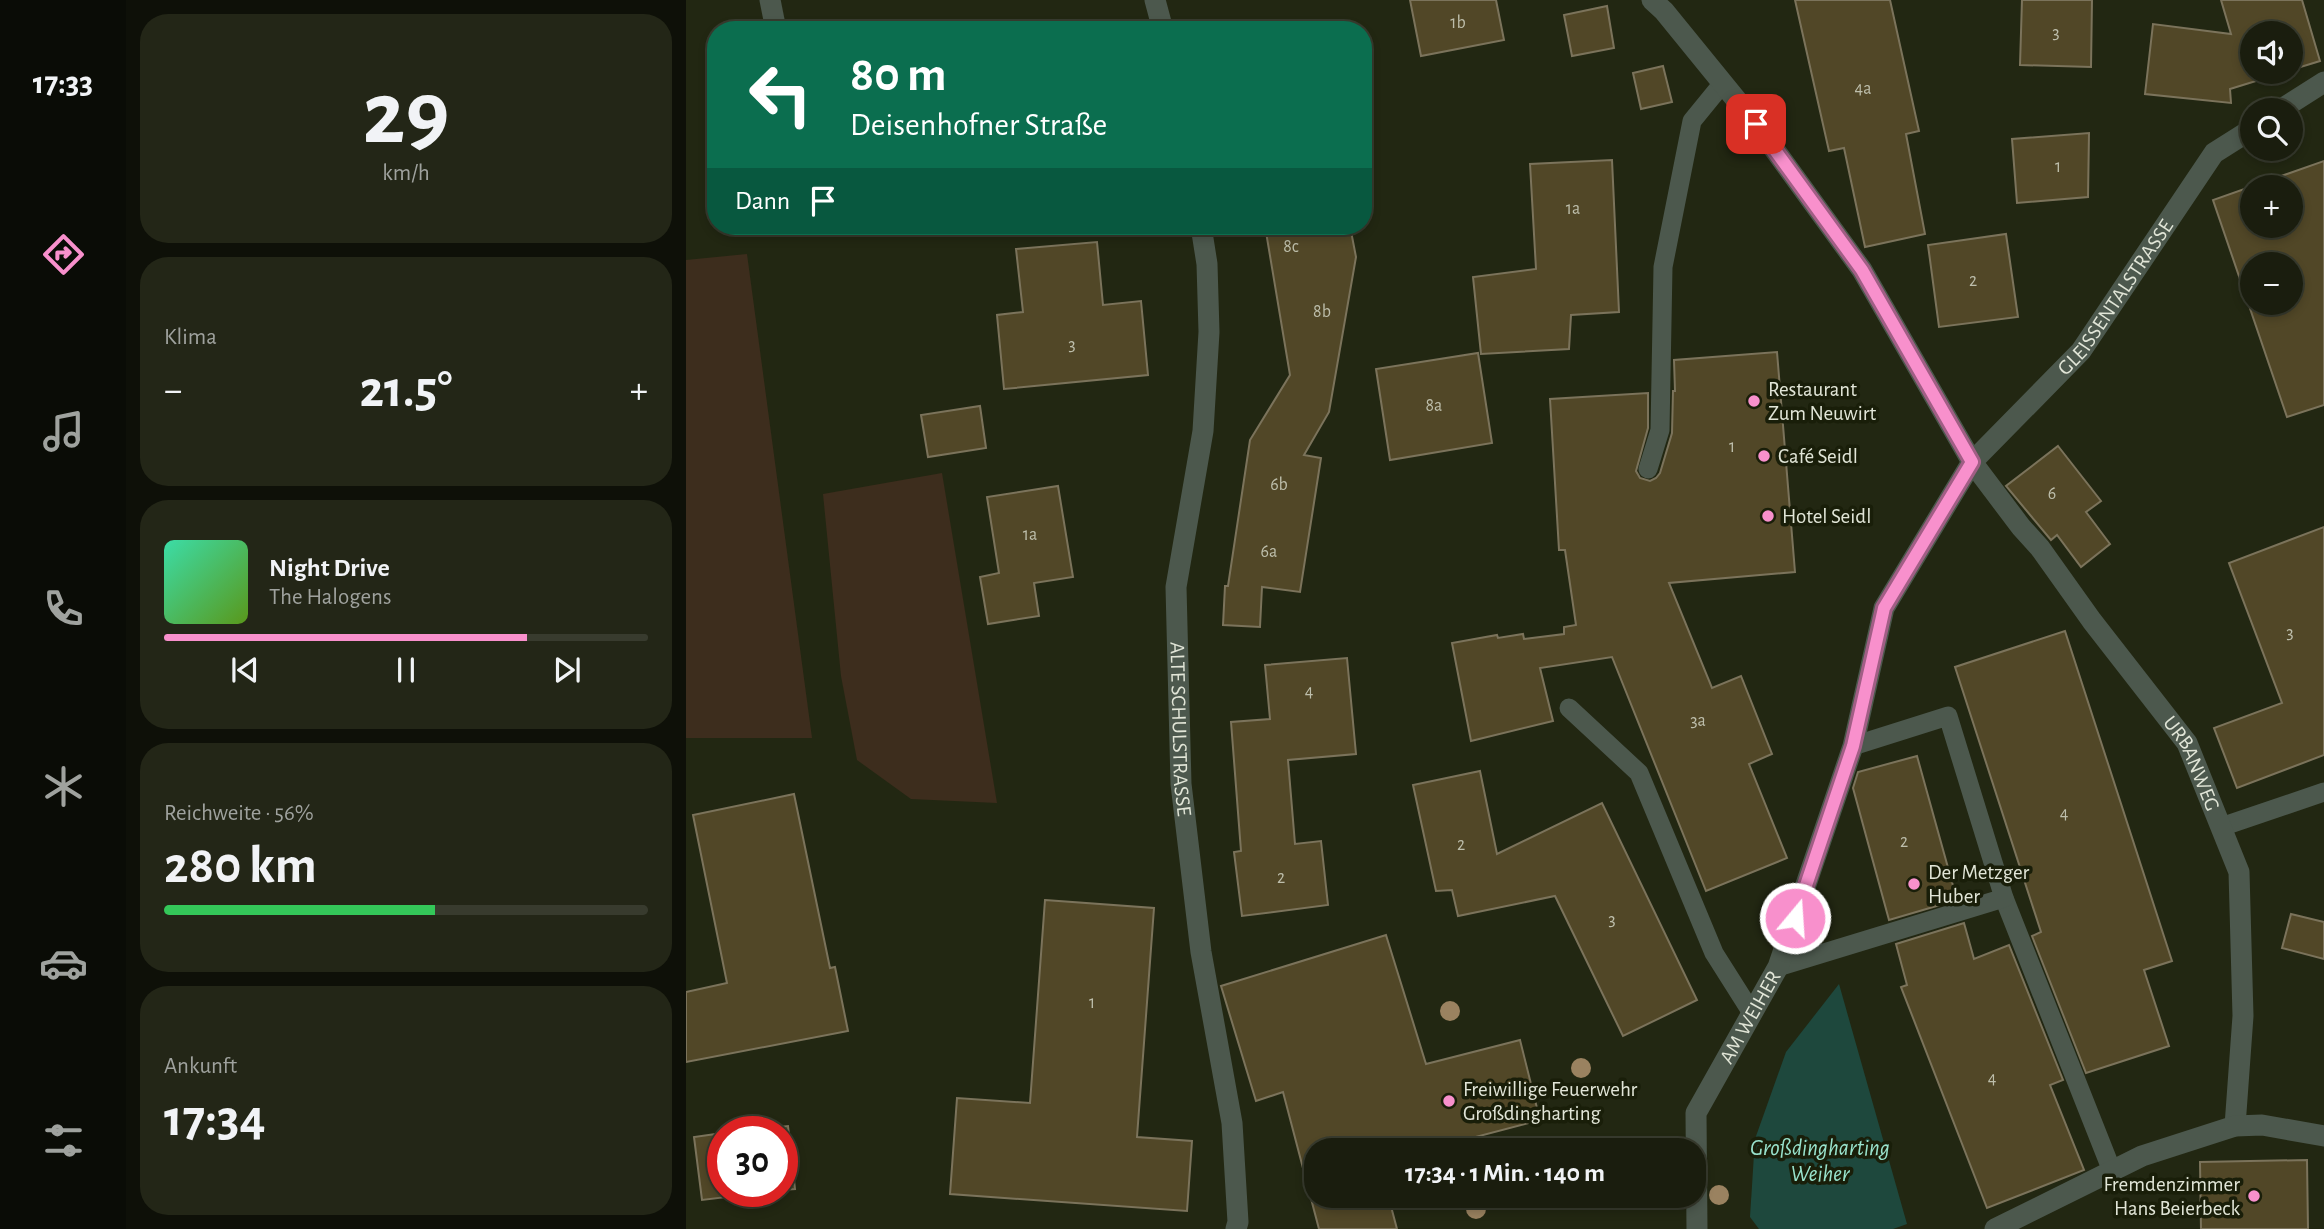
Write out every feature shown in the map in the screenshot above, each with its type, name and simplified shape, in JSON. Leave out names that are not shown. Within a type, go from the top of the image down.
[{"type":"street","points":[[770,0],[774,21]]},
{"type":"street","points":[[1155,0],[1161,21]]},
{"type":"street","name":"URBANWEG","points":[[1651,0],[1664,12],[1756,124],[1862,270],[1972,462],[2187,743],[2239,872],[2243,1016],[2235,1126]]},
{"type":"street","points":[[2299,98],[2324,82]]},
{"type":"street","name":"GLEISSENTALSTRASSE","points":[[1972,462],[2081,351],[2214,153],[2240,136]]},
{"type":"street","name":"ALTE SCHULSTRASSE","points":[[1202,235],[1207,264],[1209,332],[1203,431],[1176,587],[1181,784],[1201,952],[1233,1122],[1238,1222],[1236,1229]]},
{"type":"street","name":"AM WEIHER","points":[[1696,1229],[1696,1114],[1778,967],[1853,746],[1884,608],[1972,462]]},
{"type":"street","points":[[1995,1229],[2142,1156],[2235,1126],[2262,1125],[2324,1136]]},
{"type":"lane","points":[[1648,469],[1660,430],[1663,267],[1692,121],[1723,83]]},
{"type":"lane","points":[[1569,708],[1639,773],[1714,953],[1752,1013]]},
{"type":"lane","points":[[1853,746],[1948,716],[2004,898],[2112,1171]]},
{"type":"lane","points":[[2221,827],[2324,792]]},
{"type":"lane","points":[[1778,967],[2004,898]]},
{"type":"shaded area","points":[[747,254],[812,738],[686,738],[686,260]]},
{"type":"shaded area","points":[[942,473],[997,803],[911,799],[857,760],[841,676],[823,494]]},
{"type":"water","name":"Großdingharting Weiher","points":[[1839,984],[1907,1224],[1893,1229],[1759,1229],[1750,1217],[1755,1139],[1786,1052]]},
{"type":"building","points":[[1410,0],[1496,0],[1504,40],[1421,56]]},
{"type":"building","points":[[1795,0],[1890,0],[1919,131],[1906,134],[1925,234],[1865,247],[1844,148],[1829,151]]},
{"type":"building","points":[[2022,0],[2092,0],[2091,67],[2020,65]]},
{"type":"building","points":[[2221,0],[2302,0],[2320,61],[2303,66],[2303,21],[2240,21],[2240,84],[2246,84],[2230,89],[2231,103],[2145,94],[2153,24],[2231,34]]},
{"type":"building","points":[[1607,6],[1614,48],[1572,56],[1564,15]]},
{"type":"building","points":[[1663,66],[1672,102],[1641,109],[1633,73]]},
{"type":"building","points":[[2089,133],[2088,197],[2017,203],[2012,139]]},
{"type":"building","points":[[1612,160],[1619,312],[1571,315],[1569,349],[1481,354],[1473,277],[1536,269],[1530,164]]},
{"type":"building","points":[[2324,161],[2324,405],[2287,417],[2252,315],[2303,315],[2303,252],[2240,252],[2240,279],[2213,200],[2240,191],[2240,238],[2303,238],[2303,175],[2284,175]]},
{"type":"building","points":[[2006,234],[2018,317],[1939,327],[1928,245]]},
{"type":"building","points":[[1267,235],[1352,235],[1356,257],[1329,412],[1304,455],[1321,458],[1300,592],[1262,587],[1260,627],[1223,625],[1225,586],[1228,586],[1250,440],[1290,375]]},
{"type":"building","points":[[1097,242],[1103,305],[1141,301],[1148,375],[1004,389],[997,315],[1023,312],[1016,249]]},
{"type":"building","points":[[1777,352],[1795,572],[1669,583],[1712,688],[1741,676],[1772,754],[1749,764],[1787,858],[1706,891],[1612,657],[1540,668],[1553,721],[1471,741],[1452,643],[1497,635],[1498,638],[1523,634],[1524,639],[1564,634],[1564,627],[1576,625],[1565,550],[1559,550],[1550,399],[1648,393],[1648,428],[1636,471],[1640,478],[1650,481],[1660,473],[1672,433],[1674,360]]},
{"type":"building","points":[[1478,353],[1492,443],[1390,460],[1376,369]]},
{"type":"building","points":[[980,406],[986,448],[928,457],[921,415]]},
{"type":"building","points":[[2058,446],[2101,501],[2086,512],[2110,544],[2081,567],[2057,535],[2051,540],[2006,486]]},
{"type":"building","points":[[1058,486],[1073,577],[1034,583],[1039,616],[988,624],[980,577],[999,573],[987,497]]},
{"type":"building","points":[[2324,527],[2324,755],[2237,788],[2214,728],[2282,703],[2229,563]]},
{"type":"building","points":[[2065,631],[2172,961],[2144,970],[2169,1046],[2086,1073],[2032,936],[2041,932],[1955,667]]},
{"type":"building","points":[[1347,658],[1356,754],[1288,760],[1295,844],[1321,841],[1328,905],[1242,916],[1234,852],[1241,851],[1231,722],[1270,719],[1265,665]]},
{"type":"building","points":[[1917,756],[1957,900],[1889,920],[1853,788],[1858,772]]},
{"type":"building","points":[[1480,771],[1497,854],[1602,803],[1697,1000],[1623,1036],[1555,896],[1458,916],[1452,890],[1436,891],[1413,785]]},
{"type":"building","points":[[794,794],[830,968],[835,967],[848,1031],[686,1062],[686,992],[727,983],[693,815]]},
{"type":"building","points":[[1045,900],[1154,908],[1137,1137],[1192,1141],[1187,1211],[950,1194],[957,1098],[1030,1103]]},
{"type":"building","points":[[2291,914],[2324,922],[2324,959],[2282,948]]},
{"type":"building","points":[[1964,923],[1974,959],[2009,945],[2063,1080],[2050,1085],[2084,1170],[1987,1208],[1901,987],[1907,985],[1896,944]]},
{"type":"building","points":[[1386,935],[1426,1064],[1520,1040],[1540,1120],[1472,1138],[1304,1138],[1304,1172],[1283,1092],[1256,1101],[1221,986]]},
{"type":"building","points":[[707,1135],[707,1199],[702,1200],[694,1137]]},
{"type":"building","name":"Fremdenzimmer Hans Beierbeck","points":[[2307,1160],[2308,1229],[2201,1229],[2200,1162]]},
{"type":"building","points":[[1313,1208],[1391,1208],[1397,1229],[1319,1229]]},
{"type":"place","name":"Restaurant Zum Neuwirt","points":[[1754,401]]},
{"type":"place","name":"Café Seidl","points":[[1764,456]]},
{"type":"place","name":"Hotel Seidl","points":[[1768,516]]},
{"type":"place","name":"Der Metzger Huber","points":[[1914,884]]},
{"type":"place","name":"Freiwillige Feuerwehr Großdingharting","points":[[1449,1101]]},
{"type":"place","name":"Fremdenzimmer Hans Beierbeck","points":[[2254,1196]]},
{"type":"route","points":[[1756,124],[1862,270],[1972,462],[1884,608],[1853,746],[1795,918]]}]
